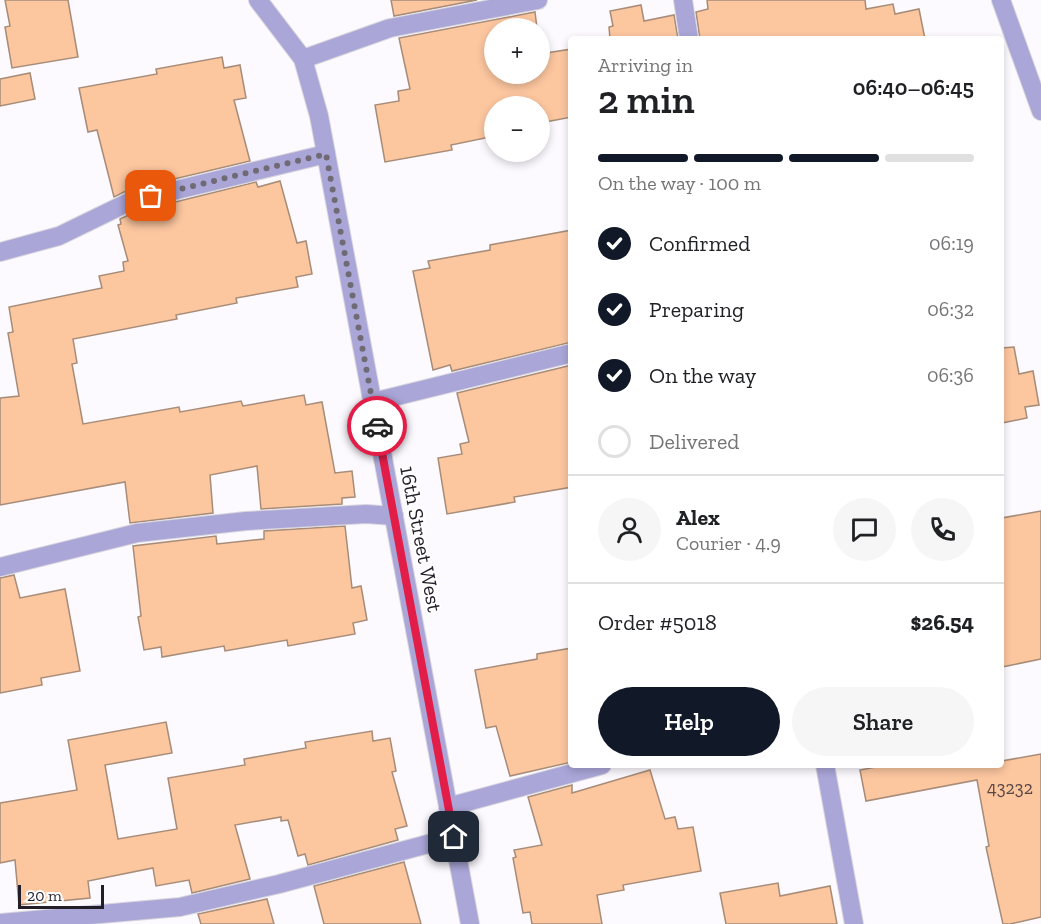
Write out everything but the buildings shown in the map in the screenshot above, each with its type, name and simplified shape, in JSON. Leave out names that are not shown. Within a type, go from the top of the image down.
[{"type":"street","name":"16th Street West","points":[[258,0],[303,59],[319,116],[470,924]]},
{"type":"street","points":[[303,59],[390,28],[538,0]]},
{"type":"street","points":[[683,0],[689,36]]},
{"type":"street","points":[[1000,0],[1041,111]]},
{"type":"street","points":[[0,252],[59,236],[130,201],[326,154]]},
{"type":"street","points":[[373,402],[568,354]]},
{"type":"street","points":[[0,567],[137,533],[246,521],[366,514],[394,516]]},
{"type":"street","points":[[448,807],[591,768]]},
{"type":"street","points":[[826,768],[854,924]]},
{"type":"street","points":[[0,923],[75,920],[180,907],[279,884],[454,837]]},
{"type":"way so far","points":[[151,196],[326,154],[377,426]]},
{"type":"route","points":[[377,426],[454,837]]}]
